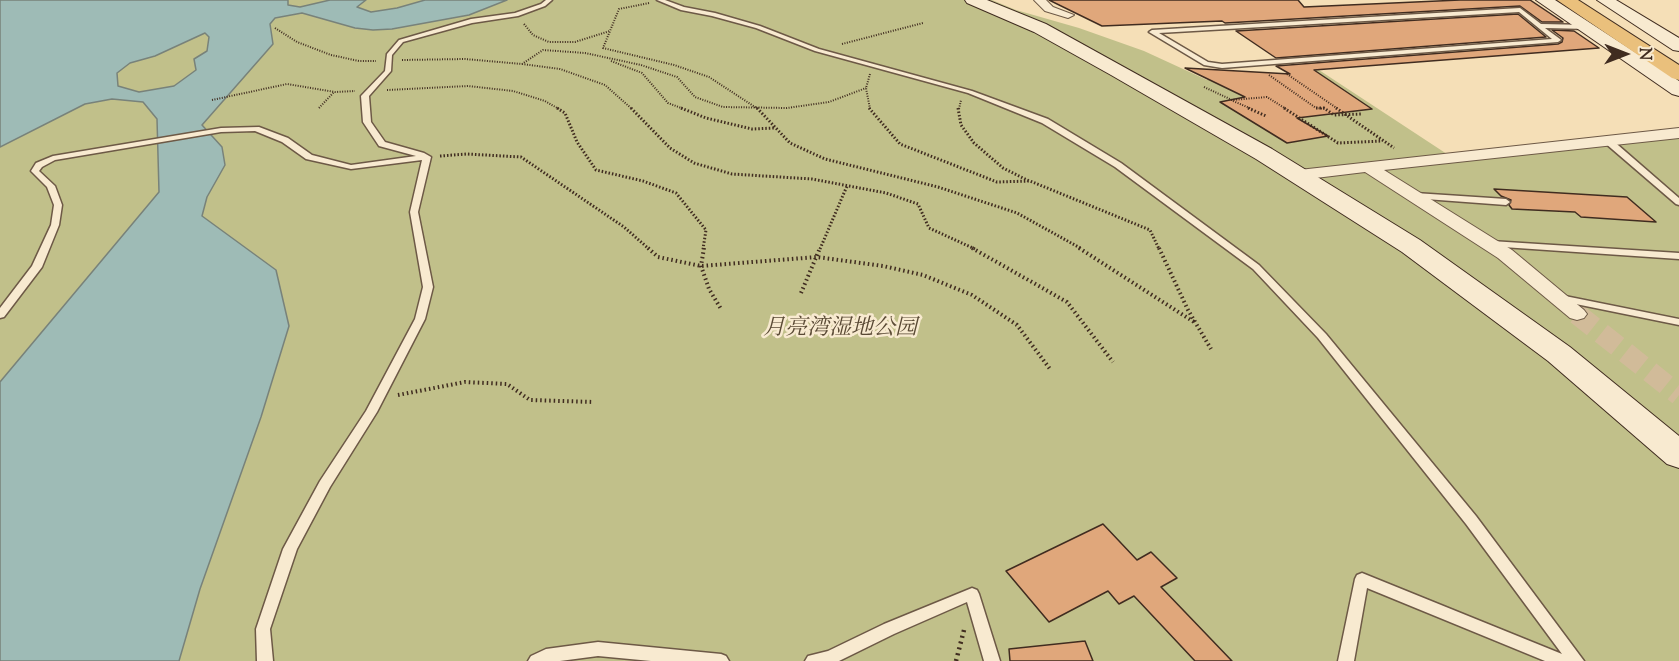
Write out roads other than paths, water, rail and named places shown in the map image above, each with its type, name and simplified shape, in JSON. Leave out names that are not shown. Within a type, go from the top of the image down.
[{"type":"main road","points":[[1566,0],[1679,74]]},
{"type":"main road","points":[[1584,0],[1679,61]]},
{"type":"street","points":[[974,0],[1040,28],[1196,115],[1411,246],[1559,354],[1679,455]]},
{"type":"street","points":[[1040,0],[1049,9],[1068,15]]},
{"type":"street","points":[[1544,0],[1588,27],[1679,90]]},
{"type":"street","points":[[1605,0],[1679,46]]},
{"type":"street","points":[[1299,176],[1679,133]]},
{"type":"street","points":[[1368,167],[1490,244],[1560,298],[1577,314]]},
{"type":"lane","points":[[428,157],[382,144],[367,122],[365,96],[388,71],[389,55],[401,41],[471,21],[516,15],[543,5],[549,0]]},
{"type":"lane","points":[[660,0],[683,9],[713,14],[759,27],[817,50],[965,91],[1045,121],[1118,165],[1256,267],[1322,336],[1471,520],[1576,661]]},
{"type":"lane","points":[[1539,26],[1558,40],[1222,66],[1206,64],[1152,32],[1520,10],[1539,26],[1588,27]]},
{"type":"lane","points":[[0,315],[37,267],[55,225],[58,205],[51,186],[35,171],[39,165],[52,158],[221,130],[256,129],[285,140],[309,157],[351,167],[428,157]]},
{"type":"lane","points":[[1608,141],[1679,202]]},
{"type":"lane","points":[[266,661],[263,629],[290,549],[325,484],[378,399],[420,319],[428,286],[414,212],[428,157]]},
{"type":"lane","points":[[1415,196],[1506,202]]},
{"type":"lane","points":[[1490,244],[1679,256]]},
{"type":"lane","points":[[1560,298],[1679,322]]},
{"type":"lane","points":[[1346,661],[1362,579],[1562,661]]},
{"type":"lane","points":[[813,661],[830,658],[972,594],[992,661]]},
{"type":"lane","points":[[536,661],[546,656],[598,649],[711,660]]},
{"type":"water","points":[[0,0],[288,0],[288,5],[300,7],[330,0],[366,0],[357,7],[371,12],[425,0],[507,0],[469,15],[392,29],[355,28],[302,13],[275,18],[270,24],[273,44],[202,125],[222,147],[225,165],[207,197],[202,216],[276,270],[289,326],[261,417],[200,589],[179,661],[0,661],[0,382],[159,192],[157,119],[143,102],[112,99],[85,104],[0,147]],"holes":[[[205,33],[209,37],[207,51],[194,59],[196,70],[174,86],[139,92],[118,86],[117,73],[130,63],[155,56]]]},
{"type":"tunnel","points":[[1577,314],[1679,395]]},
{"type":"park label","name":"月亮湾湿地公园","points":[[840,330]]}]
